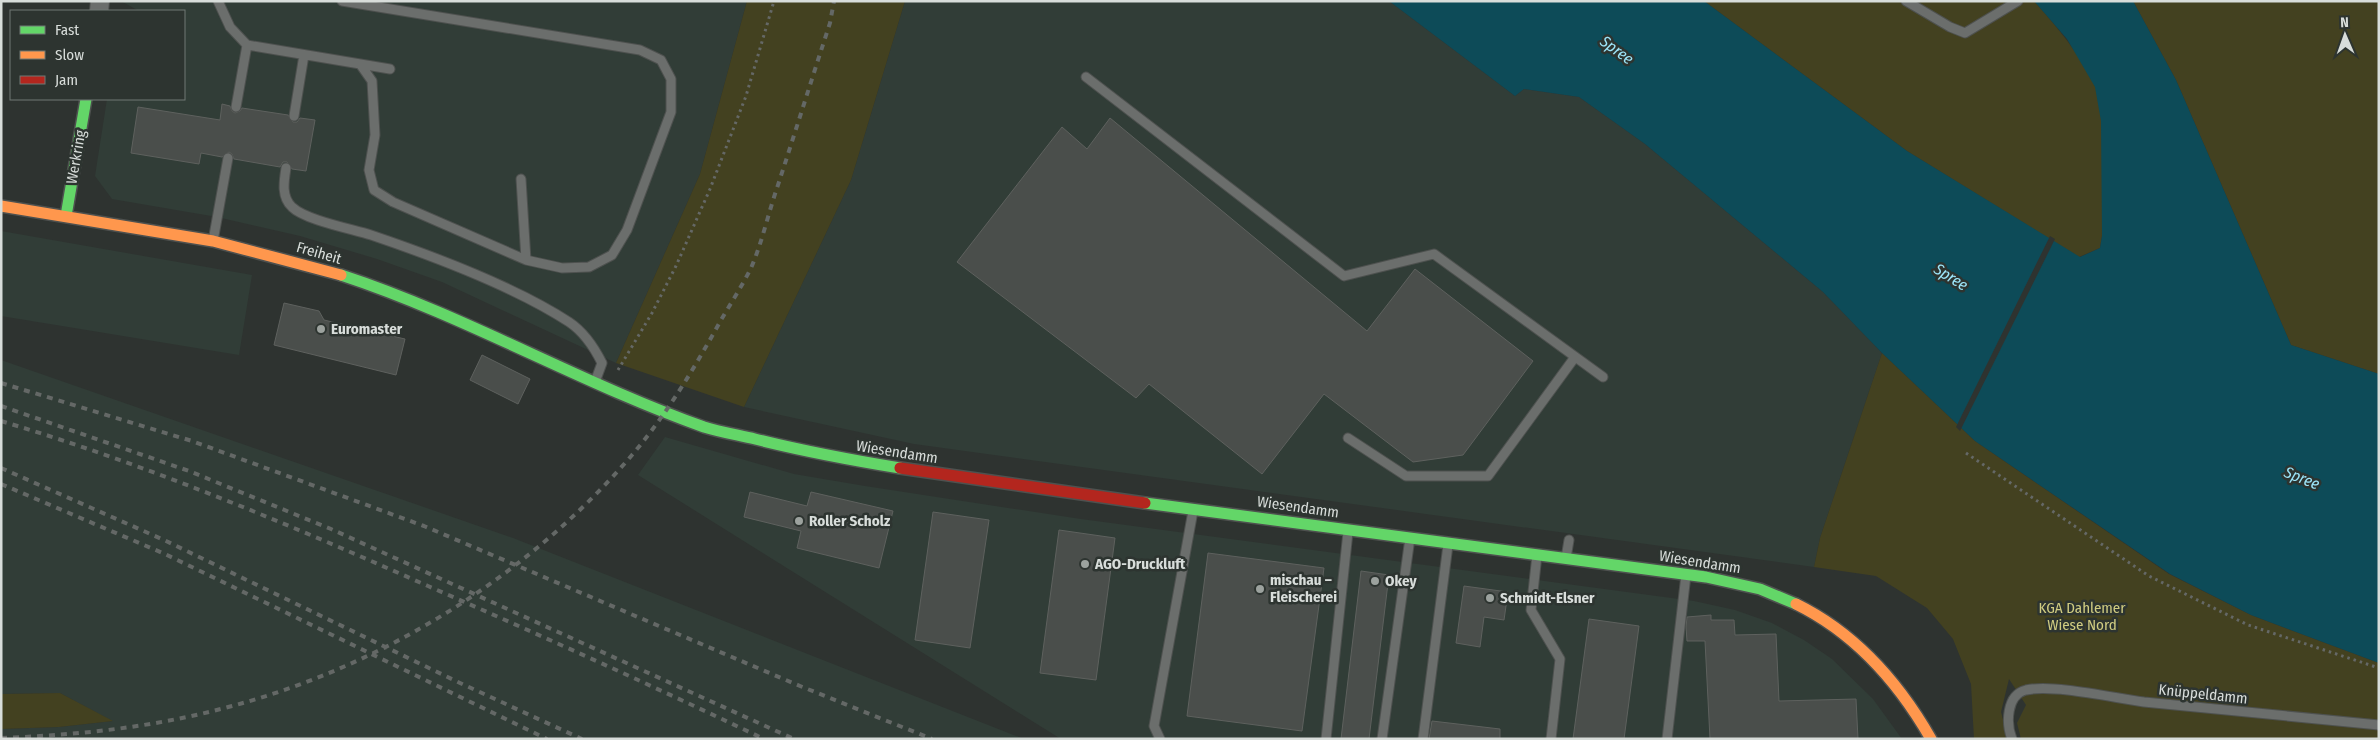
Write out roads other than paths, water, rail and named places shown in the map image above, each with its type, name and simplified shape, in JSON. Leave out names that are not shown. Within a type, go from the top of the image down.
[{"type":"street","name":"Werkring","points":[[66,216],[86,100]]},
{"type":"street","name":"Freiheit","points":[[1,206],[214,241],[321,268],[381,288],[481,329],[610,388]]},
{"type":"street","name":"Wiesendamm","points":[[610,388],[706,427],[827,457],[1119,500],[1686,574],[1742,584],[1776,595],[1835,628],[1867,654],[1908,701],[1931,739]]},
{"type":"lane","points":[[218,1],[230,27],[247,46],[390,69]]},
{"type":"lane","points":[[342,1],[640,50],[661,60],[671,79],[671,112],[627,230],[612,255],[589,267],[562,268],[526,260],[393,202],[374,190],[369,170],[375,135],[372,81],[360,64]]},
{"type":"lane","points":[[1906,1],[1950,27],[1965,33],[2018,1]]},
{"type":"lane","points":[[236,106],[247,46]]},
{"type":"lane","points":[[294,116],[304,55]]},
{"type":"lane","points":[[1086,78],[1344,276],[1434,254],[1603,377]]},
{"type":"lane","points":[[214,241],[228,158]]},
{"type":"lane","points":[[286,168],[284,196],[292,208],[314,218],[372,236],[448,264],[514,293],[570,323],[593,345],[602,363],[595,382]]},
{"type":"lane","points":[[521,179],[526,260]]},
{"type":"lane","points":[[1348,438],[1406,476],[1488,476],[1575,357]]},
{"type":"lane","points":[[1160,739],[1154,726],[1194,509]]},
{"type":"lane","points":[[1326,739],[1349,529]]},
{"type":"lane","points":[[1382,739],[1410,538]]},
{"type":"lane","points":[[1566,558],[1569,540]]},
{"type":"lane","points":[[1423,739],[1449,543]]},
{"type":"lane","points":[[1537,554],[1531,610],[1560,659],[1551,739]]},
{"type":"lane","points":[[1667,739],[1686,574]]},
{"type":"lane","name":"Knüppeldamm","points":[[2012,739],[2008,728],[2008,717],[2014,698],[2025,690],[2058,690],[2142,702],[2379,725]]},
{"type":"water","name":"Spree","points":[[1389,1],[1704,1],[1907,151],[2080,257],[2100,248],[2102,236],[2101,121],[2095,87],[2067,39],[2034,1],[2133,1],[2176,80],[2291,345],[2379,374],[2379,663],[2251,615],[2170,574],[1975,441],[1882,353],[1823,292],[1645,144],[1579,97],[1524,89],[1515,96]]},
{"type":"railway","points":[[1,738],[60,735],[146,725],[232,706],[289,688],[345,666],[399,640],[451,610],[501,576],[548,539],[592,499],[645,439],[691,373],[748,275],[830,23],[834,1]]},
{"type":"railway","points":[[1,383],[192,441],[424,526],[800,686],[932,739]]},
{"type":"railway","points":[[1,406],[189,471],[331,529],[794,739]]},
{"type":"railway","points":[[1,421],[164,476],[270,518],[512,623],[764,739]]},
{"type":"railway","points":[[1,468],[164,540],[460,683],[582,739]]},
{"type":"railway","points":[[1,484],[165,554],[547,739]]},
{"type":"place","name":"Euromaster","points":[[321,329]]},
{"type":"place","name":"Roller Scholz","points":[[799,521]]},
{"type":"place","name":"AGO-Druckluft","points":[[1085,564]]},
{"type":"place","name":"Okey","points":[[1375,581]]},
{"type":"place","name":"mischau – Fleischerei","points":[[1260,589]]},
{"type":"place","name":"Schmidt-Elsner","points":[[1490,598]]},
{"type":"park label","name":"KGA Dahlemer Wiese Nord","points":[[2082,616]]}]
